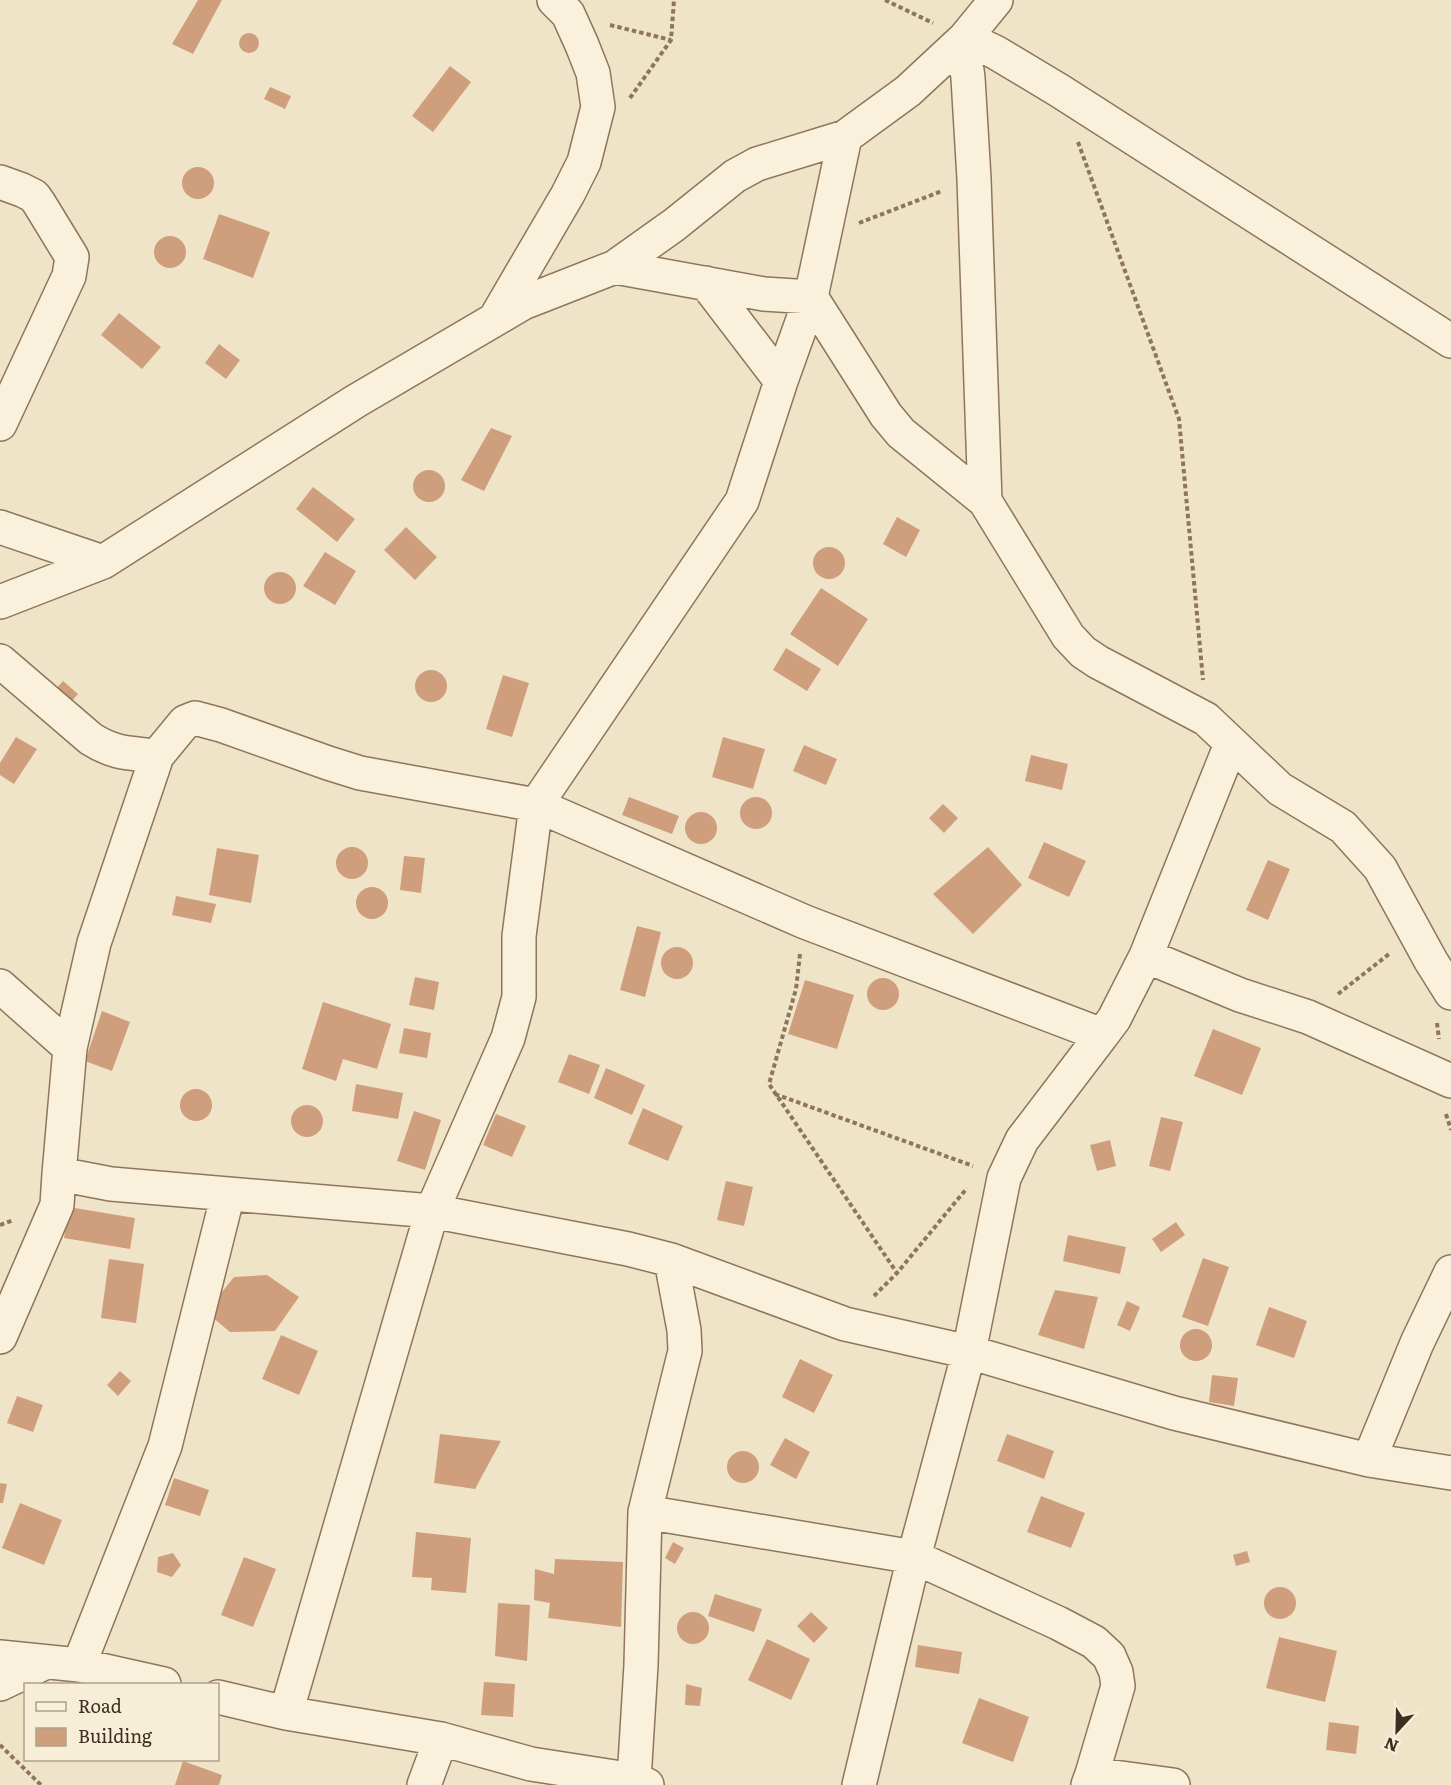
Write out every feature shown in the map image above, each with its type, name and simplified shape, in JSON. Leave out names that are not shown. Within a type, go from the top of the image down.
[{"type":"street","points":[[0,602],[103,562],[356,401],[523,303],[615,267],[674,225],[735,176],[758,164],[845,137],[908,91],[959,44],[996,0]]},
{"type":"street","points":[[494,320],[568,194],[584,162],[598,107],[593,73],[561,7]]},
{"type":"street","points":[[959,44],[995,52],[1451,340]]},
{"type":"street","points":[[959,44],[967,70],[974,179],[985,501]]},
{"type":"street","points":[[286,1713],[432,1210],[508,1038],[519,997],[519,936],[536,805],[742,501],[811,297],[845,137]]},
{"type":"street","points":[[0,182],[34,196],[72,257],[69,276],[0,424]]},
{"type":"street","points":[[615,267],[764,294],[811,297]]},
{"type":"street","points":[[706,283],[781,381]]},
{"type":"street","points":[[811,297],[886,415],[901,432],[985,501],[1068,636],[1083,652],[1098,662],[1206,719],[1280,789],[1331,819],[1354,838],[1380,868],[1451,993]]},
{"type":"street","points":[[0,527],[103,562]]},
{"type":"street","points":[[0,661],[91,739],[105,748],[116,752],[157,756]]},
{"type":"street","points":[[0,1337],[57,1204],[70,1048],[94,943],[157,756],[185,722],[195,718],[360,773],[536,805],[805,922],[1102,1035]]},
{"type":"street","points":[[859,1785],[914,1557],[969,1352],[992,1173],[1022,1140],[1114,1019],[1146,956],[1231,744]]},
{"type":"street","points":[[1146,956],[1240,995],[1308,1017],[1451,1080]]},
{"type":"street","points":[[0,986],[70,1048]]},
{"type":"street","points":[[59,1174],[111,1184],[432,1210],[628,1249],[671,1260],[845,1324],[969,1352],[1174,1413],[1369,1460],[1451,1473]]},
{"type":"street","points":[[79,1665],[165,1446],[228,1194]]},
{"type":"street","points":[[219,1697],[286,1713],[441,1739],[531,1764],[640,1783],[645,1512],[685,1351],[684,1330],[671,1260]]},
{"type":"street","points":[[1369,1460],[1418,1343],[1451,1272]]},
{"type":"street","points":[[645,1512],[914,1557],[1058,1623],[1094,1642],[1109,1656],[1116,1672],[1118,1686],[1090,1780],[1173,1785]]},
{"type":"street","points":[[0,1657],[79,1665],[160,1683]]},
{"type":"street","points":[[0,1684],[46,1662]]},
{"type":"street","points":[[424,1785],[441,1739]]},
{"type":"path","points":[[624,106],[671,40],[674,0]]},
{"type":"path","points":[[885,0],[959,44]]},
{"type":"path","points":[[561,7],[671,40]]},
{"type":"path","points":[[1060,92],[1179,419],[1206,719]]},
{"type":"path","points":[[825,236],[974,179]]},
{"type":"path","points":[[805,922],[796,989],[769,1084],[897,1273]]},
{"type":"path","points":[[1308,1017],[1416,933]]},
{"type":"path","points":[[775,1094],[992,1173]]},
{"type":"path","points":[[845,1324],[897,1273],[957,1202],[992,1173]]},
{"type":"path","points":[[0,1745],[41,1785]]},
{"type":"building","points":[[198,0],[222,0],[193,54],[172,44]]},
{"type":"building","points":[[245,33],[253,33],[259,39],[259,47],[253,53],[245,53],[239,47],[239,39]]},
{"type":"building","points":[[450,66],[471,82],[433,132],[412,116]]},
{"type":"building","points":[[270,87],[291,96],[285,109],[264,99]]},
{"type":"building","points":[[198,167],[209,172],[214,183],[209,194],[198,199],[187,194],[182,183],[187,172]]},
{"type":"building","points":[[219,214],[270,232],[253,278],[203,259]]},
{"type":"building","points":[[170,236],[181,241],[186,252],[181,263],[170,268],[159,263],[154,252],[159,241]]},
{"type":"building","points":[[119,313],[161,347],[142,369],[101,335]]},
{"type":"building","points":[[219,344],[240,360],[226,379],[205,363]]},
{"type":"building","points":[[491,428],[512,436],[484,491],[461,480]]},
{"type":"building","points":[[429,470],[440,475],[445,486],[440,497],[429,502],[418,497],[413,486],[418,475]]},
{"type":"building","points":[[313,487],[355,519],[337,542],[296,509]]},
{"type":"building","points":[[897,517],[920,530],[906,557],[883,544]]},
{"type":"building","points":[[406,527],[437,557],[415,580],[384,550]]},
{"type":"building","points":[[829,547],[840,552],[845,563],[840,574],[829,579],[818,574],[813,563],[818,552]]},
{"type":"building","points":[[325,552],[356,571],[335,605],[303,586]]},
{"type":"building","points":[[280,572],[292,576],[296,588],[292,600],[280,604],[268,600],[264,588],[268,576]]},
{"type":"building","points":[[821,588],[868,619],[838,666],[790,634]]},
{"type":"building","points":[[786,648],[821,669],[807,691],[773,670]]},
{"type":"building","points":[[431,670],[442,675],[447,686],[442,697],[431,702],[420,697],[415,686],[420,675]]},
{"type":"building","points":[[503,675],[529,683],[512,737],[486,729]]},
{"type":"building","points":[[63,681],[78,694],[65,709],[50,696]]},
{"type":"building","points":[[16,737],[37,749],[14,784],[0,775],[0,763]]},
{"type":"building","points":[[723,737],[765,749],[753,789],[712,777]]},
{"type":"building","points":[[804,745],[837,759],[826,785],[793,771]]},
{"type":"building","points":[[1031,755],[1068,764],[1062,790],[1025,781]]},
{"type":"building","points":[[629,797],[679,816],[672,834],[622,815]]},
{"type":"building","points":[[756,797],[767,802],[772,813],[767,824],[756,829],[745,824],[740,813],[745,802]]},
{"type":"building","points":[[943,804],[958,818],[944,833],[929,818]]},
{"type":"building","points":[[701,812],[712,817],[717,828],[712,839],[701,844],[690,839],[685,828],[690,817]]},
{"type":"building","points":[[1044,842],[1086,861],[1069,897],[1028,878]]},
{"type":"building","points":[[352,847],[364,851],[368,863],[364,875],[352,879],[340,875],[336,863],[340,851]]},
{"type":"building","points":[[988,847],[1022,885],[973,934],[933,894]]},
{"type":"building","points":[[217,848],[259,855],[251,903],[209,895]]},
{"type":"building","points":[[404,856],[425,858],[421,893],[400,890]]},
{"type":"building","points":[[1268,860],[1290,869],[1268,920],[1246,910]]},
{"type":"building","points":[[372,887],[383,892],[388,903],[383,914],[372,919],[361,914],[356,903],[361,892]]},
{"type":"building","points":[[176,896],[216,904],[211,923],[172,915]]},
{"type":"building","points":[[637,926],[661,932],[645,997],[620,990]]},
{"type":"building","points":[[677,947],[689,951],[693,963],[689,975],[677,979],[665,975],[661,963],[665,951]]},
{"type":"building","points":[[415,977],[439,982],[434,1010],[409,1005]]},
{"type":"building","points":[[883,978],[895,982],[899,994],[895,1006],[883,1010],[871,1006],[867,994],[871,982]]},
{"type":"building","points":[[805,980],[854,995],[837,1049],[788,1034]]},
{"type":"building","points":[[323,1002],[391,1024],[377,1069],[343,1059],[336,1081],[302,1069]]},
{"type":"building","points":[[102,1011],[130,1022],[112,1071],[85,1061]]},
{"type":"building","points":[[404,1028],[431,1033],[427,1058],[399,1053]]},
{"type":"building","points":[[1213,1029],[1261,1048],[1242,1095],[1194,1076]]},
{"type":"building","points":[[569,1054],[600,1065],[589,1094],[558,1082]]},
{"type":"building","points":[[606,1068],[645,1085],[632,1115],[594,1098]]},
{"type":"building","points":[[356,1084],[403,1093],[398,1119],[352,1111]]},
{"type":"building","points":[[196,1089],[208,1093],[212,1105],[208,1117],[196,1121],[184,1117],[180,1105],[184,1093]]},
{"type":"building","points":[[307,1105],[318,1110],[323,1121],[318,1132],[307,1137],[296,1132],[291,1121],[296,1110]]},
{"type":"building","points":[[643,1108],[683,1126],[668,1161],[628,1144]]},
{"type":"building","points":[[414,1111],[441,1120],[425,1170],[397,1161]]},
{"type":"building","points":[[496,1114],[526,1126],[512,1157],[483,1145]]},
{"type":"building","points":[[1161,1117],[1183,1122],[1170,1171],[1149,1166]]},
{"type":"building","points":[[1110,1140],[1116,1166],[1097,1171],[1090,1145]]},
{"type":"building","points":[[726,1181],[753,1187],[744,1226],[717,1220]]},
{"type":"building","points":[[69,1207],[135,1218],[130,1249],[64,1238]]},
{"type":"building","points":[[1176,1222],[1185,1235],[1161,1252],[1152,1239]]},
{"type":"building","points":[[1068,1235],[1126,1247],[1120,1274],[1063,1261]]},
{"type":"building","points":[[1203,1258],[1229,1267],[1208,1326],[1182,1317]]},
{"type":"building","points":[[109,1259],[144,1264],[136,1323],[101,1318]]},
{"type":"building","points":[[267,1275],[299,1297],[275,1331],[230,1332],[206,1312],[234,1277]]},
{"type":"building","points":[[1055,1290],[1098,1297],[1084,1349],[1038,1335]]},
{"type":"building","points":[[1127,1301],[1140,1307],[1130,1331],[1117,1325]]},
{"type":"building","points":[[1269,1307],[1307,1321],[1294,1358],[1256,1345]]},
{"type":"building","points":[[1196,1329],[1208,1333],[1212,1345],[1208,1357],[1196,1361],[1184,1357],[1180,1345],[1184,1333]]},
{"type":"building","points":[[281,1335],[318,1351],[299,1395],[262,1379]]},
{"type":"building","points":[[800,1359],[833,1375],[814,1413],[782,1397]]},
{"type":"building","points":[[120,1371],[131,1381],[118,1396],[107,1385]]},
{"type":"building","points":[[1212,1375],[1238,1378],[1234,1406],[1209,1402]]},
{"type":"building","points":[[17,1396],[43,1405],[33,1432],[7,1423]]},
{"type":"building","points":[[440,1434],[501,1441],[475,1489],[434,1483]]},
{"type":"building","points":[[1007,1434],[1054,1451],[1044,1479],[997,1461]]},
{"type":"building","points":[[785,1438],[810,1452],[796,1479],[770,1465]]},
{"type":"building","points":[[743,1451],[754,1456],[759,1467],[754,1478],[743,1483],[732,1478],[727,1467],[732,1456]]},
{"type":"building","points":[[174,1478],[209,1490],[200,1516],[165,1505]]},
{"type":"building","points":[[0,1483],[7,1484],[3,1503],[0,1503]]},
{"type":"building","points":[[1041,1496],[1085,1513],[1071,1548],[1027,1532]]},
{"type":"building","points":[[20,1503],[62,1520],[44,1565],[2,1548]]},
{"type":"building","points":[[416,1532],[471,1538],[466,1593],[431,1590],[432,1578],[412,1577]]},
{"type":"building","points":[[673,1542],[684,1548],[675,1564],[665,1558]]},
{"type":"building","points":[[1247,1551],[1250,1562],[1236,1566],[1233,1555]]},
{"type":"building","points":[[173,1553],[181,1565],[172,1577],[157,1572],[158,1557]]},
{"type":"building","points":[[244,1557],[276,1569],[253,1627],[221,1615]]},
{"type":"building","points":[[555,1559],[623,1562],[621,1627],[548,1618],[550,1603],[534,1600],[535,1569],[554,1574]]},
{"type":"building","points":[[1280,1587],[1291,1592],[1296,1603],[1291,1614],[1280,1619],[1269,1614],[1264,1603],[1269,1592]]},
{"type":"building","points":[[715,1594],[762,1609],[754,1632],[708,1616]]},
{"type":"building","points":[[498,1603],[530,1605],[527,1661],[495,1656]]},
{"type":"building","points":[[693,1612],[704,1617],[709,1628],[704,1639],[693,1644],[682,1639],[677,1628],[682,1617]]},
{"type":"building","points":[[811,1612],[828,1628],[814,1643],[797,1626]]},
{"type":"building","points":[[1279,1637],[1337,1651],[1325,1702],[1266,1688]]},
{"type":"building","points":[[767,1639],[810,1659],[791,1700],[748,1680]]},
{"type":"building","points":[[918,1645],[962,1652],[959,1674],[915,1667]]},
{"type":"building","points":[[484,1682],[515,1684],[513,1717],[481,1715]]},
{"type":"building","points":[[686,1684],[702,1688],[700,1706],[685,1705]]},
{"type":"building","points":[[979,1698],[1029,1717],[1013,1762],[962,1743]]},
{"type":"building","points":[[1329,1722],[1359,1726],[1356,1754],[1326,1750]]},
{"type":"building","points":[[183,1761],[222,1775],[219,1785],[175,1785]]}]
